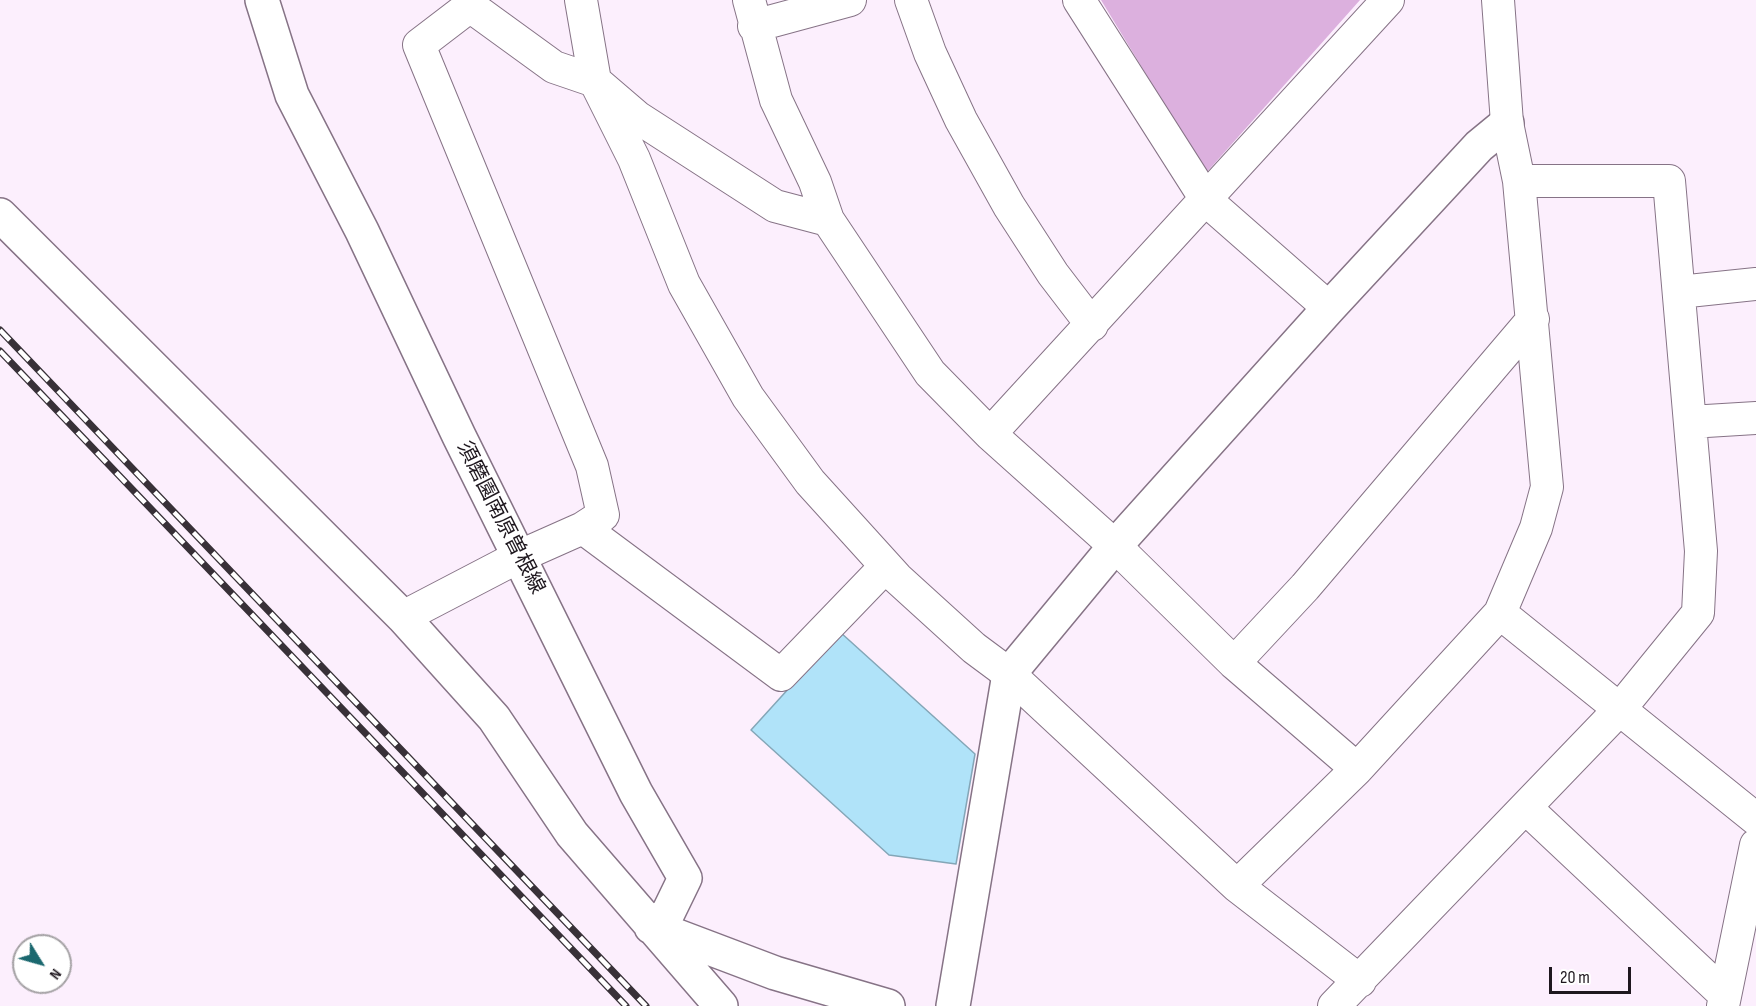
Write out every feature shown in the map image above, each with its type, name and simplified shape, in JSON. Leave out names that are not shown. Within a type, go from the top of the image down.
[{"type":"street","name":"須磨園南原曽根線","points":[[262,0],[292,95],[362,231],[459,436],[636,793],[685,878],[668,913],[651,927]]},
{"type":"street","points":[[581,0],[595,81],[634,159],[684,284],[748,397],[810,482],[886,566],[974,648],[1009,674],[1237,886],[1360,981]]},
{"type":"street","points":[[850,0],[752,13],[776,100],[815,182],[828,220],[930,373],[990,434],[1115,546],[1234,663],[1357,769]]},
{"type":"street","points":[[911,0],[930,53],[962,120],[1009,206],[1053,274],[1092,326]]},
{"type":"street","points":[[1079,0],[1207,201],[1329,308]]},
{"type":"street","points":[[990,434],[1207,201],[1388,0]]},
{"type":"street","points":[[1237,886],[1357,769],[1500,613],[1536,528],[1547,487],[1519,181],[1507,123],[1498,0]]},
{"type":"street","points":[[403,617],[520,556],[583,528],[603,515],[592,466],[419,45],[470,3],[554,67],[595,81],[637,117],[774,206],[828,220]]},
{"type":"street","points":[[953,1006],[1009,674],[1115,546],[1329,308],[1479,146],[1507,123]]},
{"type":"street","points":[[1334,1006],[1619,710],[1698,613],[1701,551],[1669,181],[1519,181]]},
{"type":"street","points":[[0,215],[403,617],[494,718],[572,834],[721,1006]]},
{"type":"street","points":[[1679,292],[1756,284]]},
{"type":"street","points":[[1234,663],[1305,587],[1533,319]]},
{"type":"street","points":[[1690,422],[1756,418]]},
{"type":"street","points":[[583,528],[781,675],[886,566]]},
{"type":"street","points":[[1500,613],[1756,819]]},
{"type":"street","points":[[1526,808],[1724,1000]]},
{"type":"street","points":[[1724,1000],[1756,845]]},
{"type":"street","points":[[651,927],[775,973],[888,1006]]},
{"type":"shaded area","points":[[1101,0],[1360,0],[1206,173]]},
{"type":"water","points":[[840,632],[975,754],[956,864],[889,855],[751,730]]},
{"type":"railway","points":[[0,330],[646,1006]]},
{"type":"railway","points":[[0,351],[626,1006]]}]
